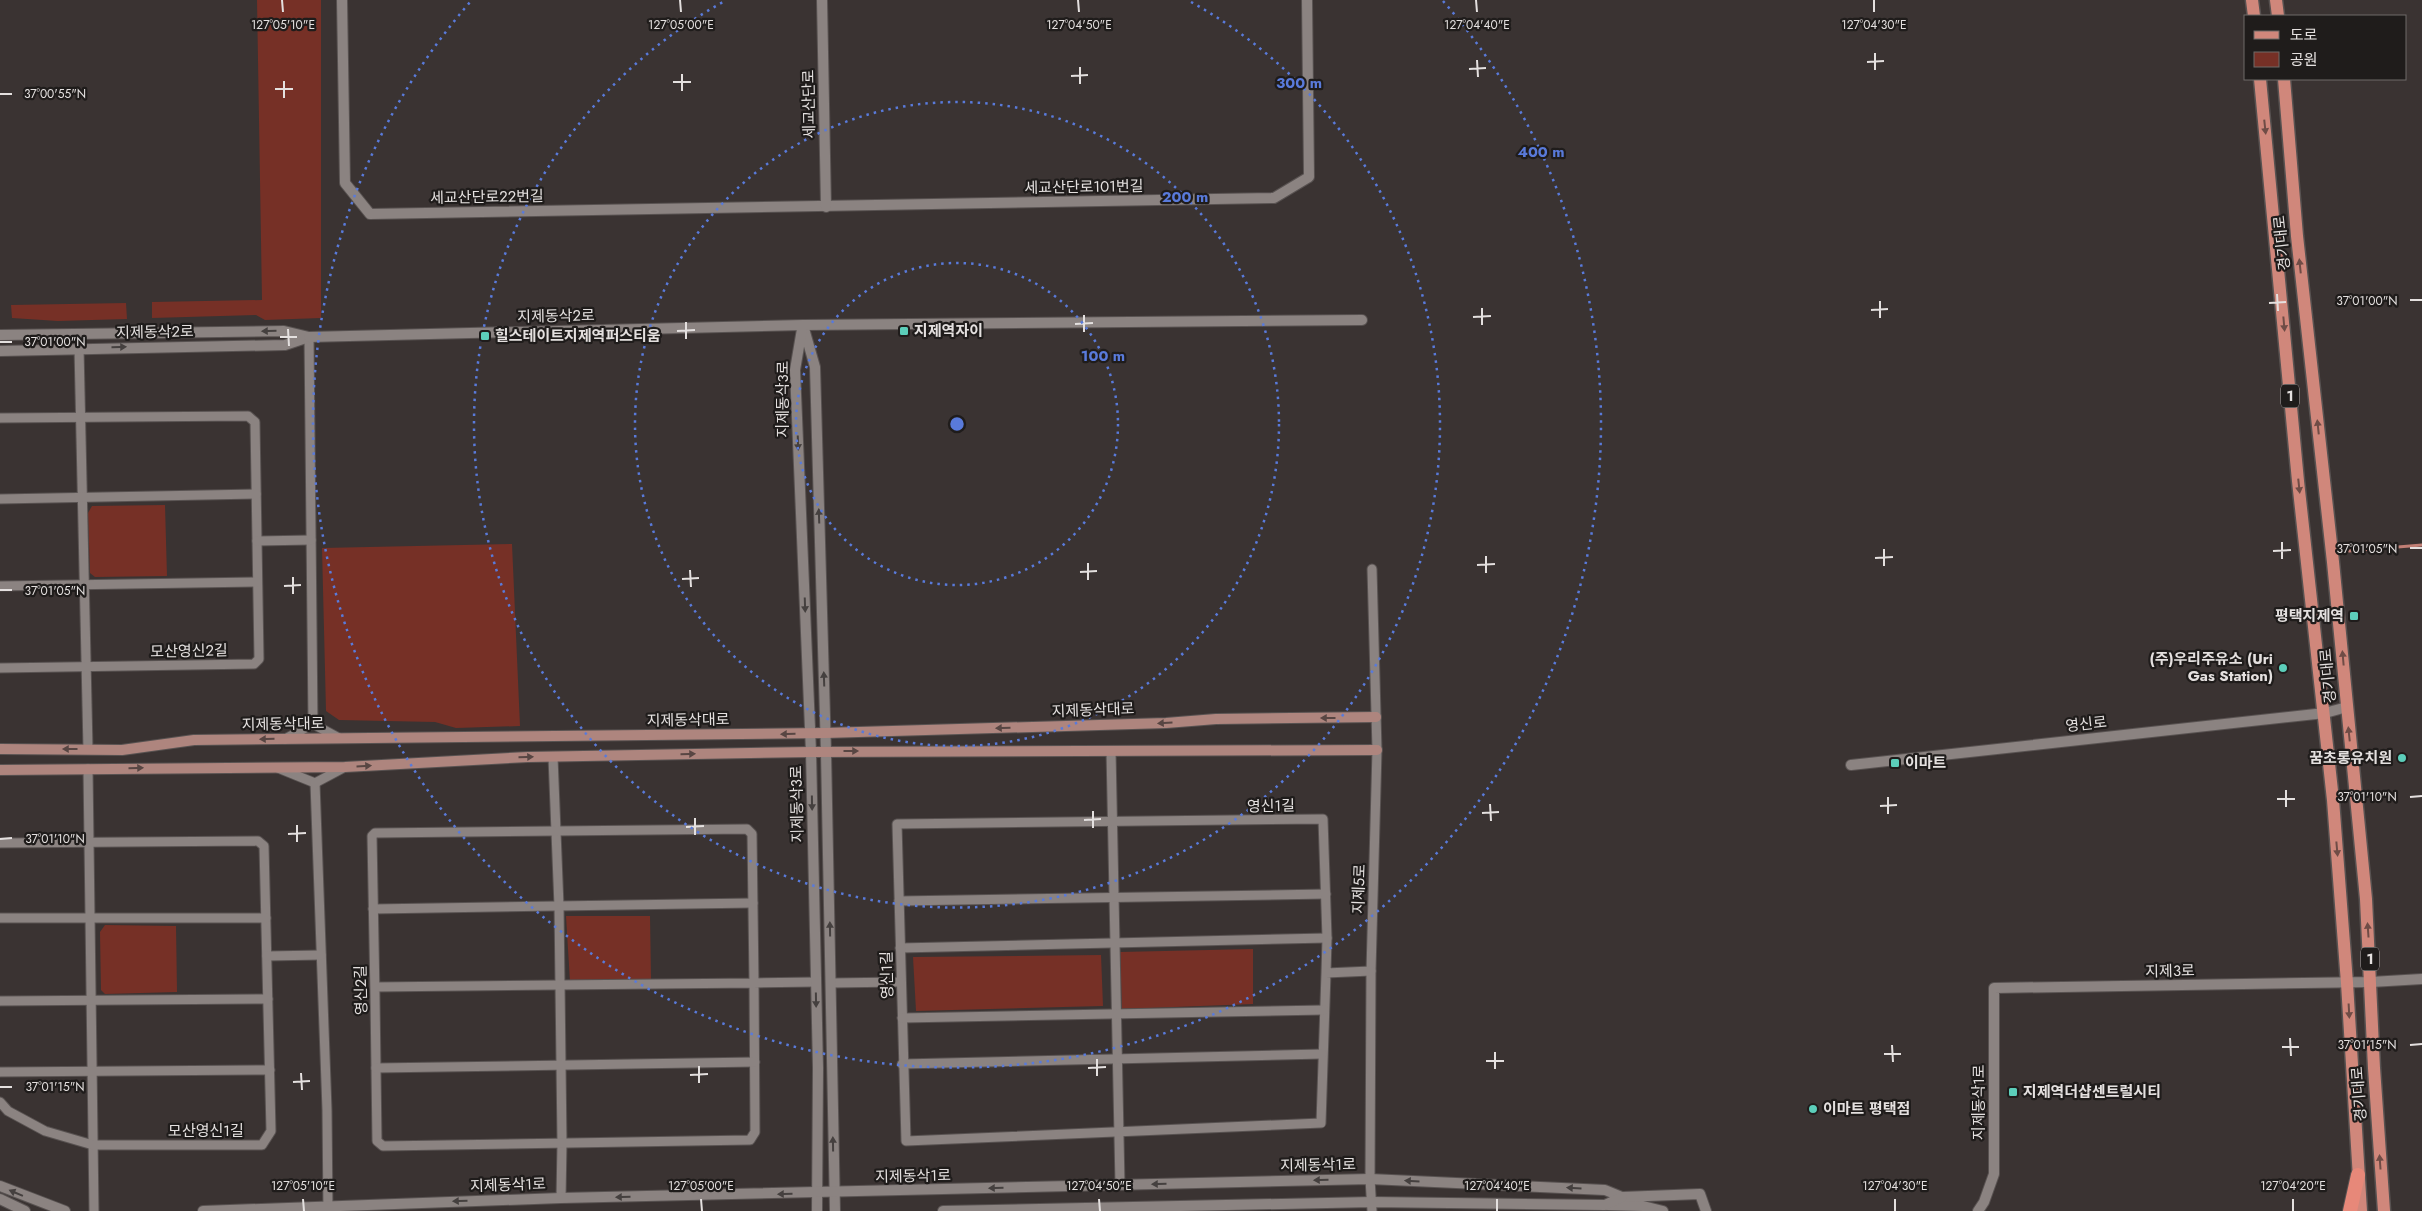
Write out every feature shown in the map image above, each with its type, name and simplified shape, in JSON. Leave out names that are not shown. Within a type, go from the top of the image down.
[{"type":"highway","points":[[2350,1211],[2358,1175]]},
{"type":"main road","points":[[2252,0],[2254,15]]},
{"type":"main road","points":[[2276,0],[2278,15]]},
{"type":"main road","name":"경기대로","points":[[2260,80],[2298,482],[2325,713],[2347,983],[2361,1211]]},
{"type":"main road","name":"경기대로","points":[[2284,80],[2297,236],[2366,899],[2372,982],[2374,1068],[2384,1211]]},
{"type":"main road","name":"지제동삭대로","points":[[0,749],[122,750],[194,740],[810,734],[1166,723],[1216,719],[1376,717]]},
{"type":"main road","points":[[0,770],[345,767],[553,757],[811,752],[1377,750]]},
{"type":"street","name":"세교산단로22번길","points":[[342,0],[345,184],[370,214],[826,207]]},
{"type":"street","name":"세교산단로","points":[[822,0],[826,207]]},
{"type":"street","name":"세교산단로101번길","points":[[826,207],[1274,198],[1309,177],[1306,0]]},
{"type":"street","name":"지제동삭2로","points":[[0,335],[284,331],[309,337],[803,325],[1362,320]]},
{"type":"street","name":"지제동삭3로","points":[[803,325],[814,367],[826,752],[835,1211]]},
{"type":"street","name":"지제동삭3로","points":[[803,325],[795,370],[811,752],[816,982],[817,1211]]},
{"type":"street","name":"지제동삭2로","points":[[0,351],[285,345],[309,337]]},
{"type":"street","points":[[309,337],[313,724]]},
{"type":"street","points":[[79,348],[88,750]]},
{"type":"street","name":"모산영신2길","points":[[0,418],[248,416],[255,422],[259,659],[254,664],[0,668]]},
{"type":"street","points":[[0,499],[256,494]]},
{"type":"street","points":[[257,541],[311,540]]},
{"type":"street","name":"지제5로","points":[[1372,569],[1377,750],[1371,971],[1370,1179],[1372,1207]]},
{"type":"street","points":[[0,586],[257,582]]},
{"type":"street","name":"영신로","points":[[1851,765],[2325,713],[2347,707]]},
{"type":"street","points":[[313,724],[339,738]]},
{"type":"street","points":[[285,739],[313,724]]},
{"type":"street","points":[[1111,750],[1120,1185]]},
{"type":"street","points":[[553,757],[559,906],[562,1143],[560,1198]]},
{"type":"street","points":[[275,767],[315,783],[345,767]]},
{"type":"street","points":[[88,769],[94,1211]]},
{"type":"street","points":[[315,783],[327,1110],[328,1208]]},
{"type":"street","name":"영신1길","points":[[1323,819],[1327,938],[1321,1123],[906,1141],[902,1064],[897,824],[1112,821],[1323,819]]},
{"type":"street","name":"영신2길","points":[[747,829],[752,834],[753,903],[755,1132],[750,1140],[381,1145],[377,1141],[372,836],[375,833],[747,829]]},
{"type":"street","name":"모산영신1길","points":[[0,843],[258,841],[264,846],[271,1132],[262,1145],[93,1144],[45,1131],[8,1111],[0,1102]]},
{"type":"street","points":[[899,901],[1326,894]]},
{"type":"street","points":[[373,909],[753,903]]},
{"type":"street","points":[[0,918],[266,918]]},
{"type":"street","points":[[900,948],[1327,938]]},
{"type":"street","points":[[267,956],[321,955]]},
{"type":"street","points":[[1326,973],[1371,971]]},
{"type":"street","name":"지제3로","points":[[1994,988],[2347,983],[2422,979]]},
{"type":"street","points":[[375,987],[816,982]]},
{"type":"street","points":[[831,983],[900,982]]},
{"type":"street","name":"지제동삭1로","points":[[1978,1211],[1984,1202],[1994,1174],[1994,988]]},
{"type":"street","points":[[0,1001],[268,999]]},
{"type":"street","points":[[902,1018],[1324,1010]]},
{"type":"street","points":[[902,1064],[1322,1054]]},
{"type":"street","points":[[376,1068],[755,1062]]},
{"type":"street","points":[[0,1072],[270,1070]]},
{"type":"street","name":"지제동삭1로","points":[[203,1211],[328,1208],[560,1198],[818,1194],[834,1192],[1370,1179],[1605,1190],[1622,1197]]},
{"type":"street","points":[[0,1186],[65,1211]]},
{"type":"street","name":"지제동삭1로","points":[[943,1211],[1605,1205],[1622,1197],[1700,1194],[1706,1211]]},
{"type":"street","points":[[0,1199],[25,1211]]},
{"type":"street","points":[[1605,1205],[1643,1206],[1663,1211]]},
{"type":"green space","points":[[257,0],[321,0],[321,318],[265,320],[256,315],[152,318],[152,302],[262,300]]},
{"type":"green space","points":[[126,303],[127,319],[58,321],[12,318],[11,305]]},
{"type":"green space","points":[[165,505],[167,576],[95,577],[90,573],[88,513],[92,506]]},
{"type":"green space","points":[[512,544],[520,726],[456,728],[435,722],[339,720],[326,711],[322,548]]},
{"type":"green space","points":[[566,916],[650,916],[651,980],[570,982]]},
{"type":"green space","points":[[105,925],[176,926],[177,992],[105,994],[101,990],[100,932]]},
{"type":"green space","points":[[1253,949],[1253,1004],[1122,1009],[1120,952]]},
{"type":"green space","points":[[1101,955],[1103,1006],[916,1011],[913,957]]},
{"type":"waterway","points":[[2349,551],[2422,545]]},
{"type":"place","name":"지제역자이","points":[[904,331]]},
{"type":"place","name":"힐스테이트지제역퍼스티움","points":[[485,336]]},
{"type":"place","name":"평택지제역","points":[[2354,616]]},
{"type":"place","name":"(주)우리주유소 (Uri Gas Station)","points":[[2283,668]]},
{"type":"place","name":"꿈초롱유치원","points":[[2402,758]]},
{"type":"place","name":"이마트","points":[[1895,763]]},
{"type":"place","name":"지제역더샵센트럴시티","points":[[2013,1092]]},
{"type":"place","name":"이마트 평택점","points":[[1813,1109]]}]
